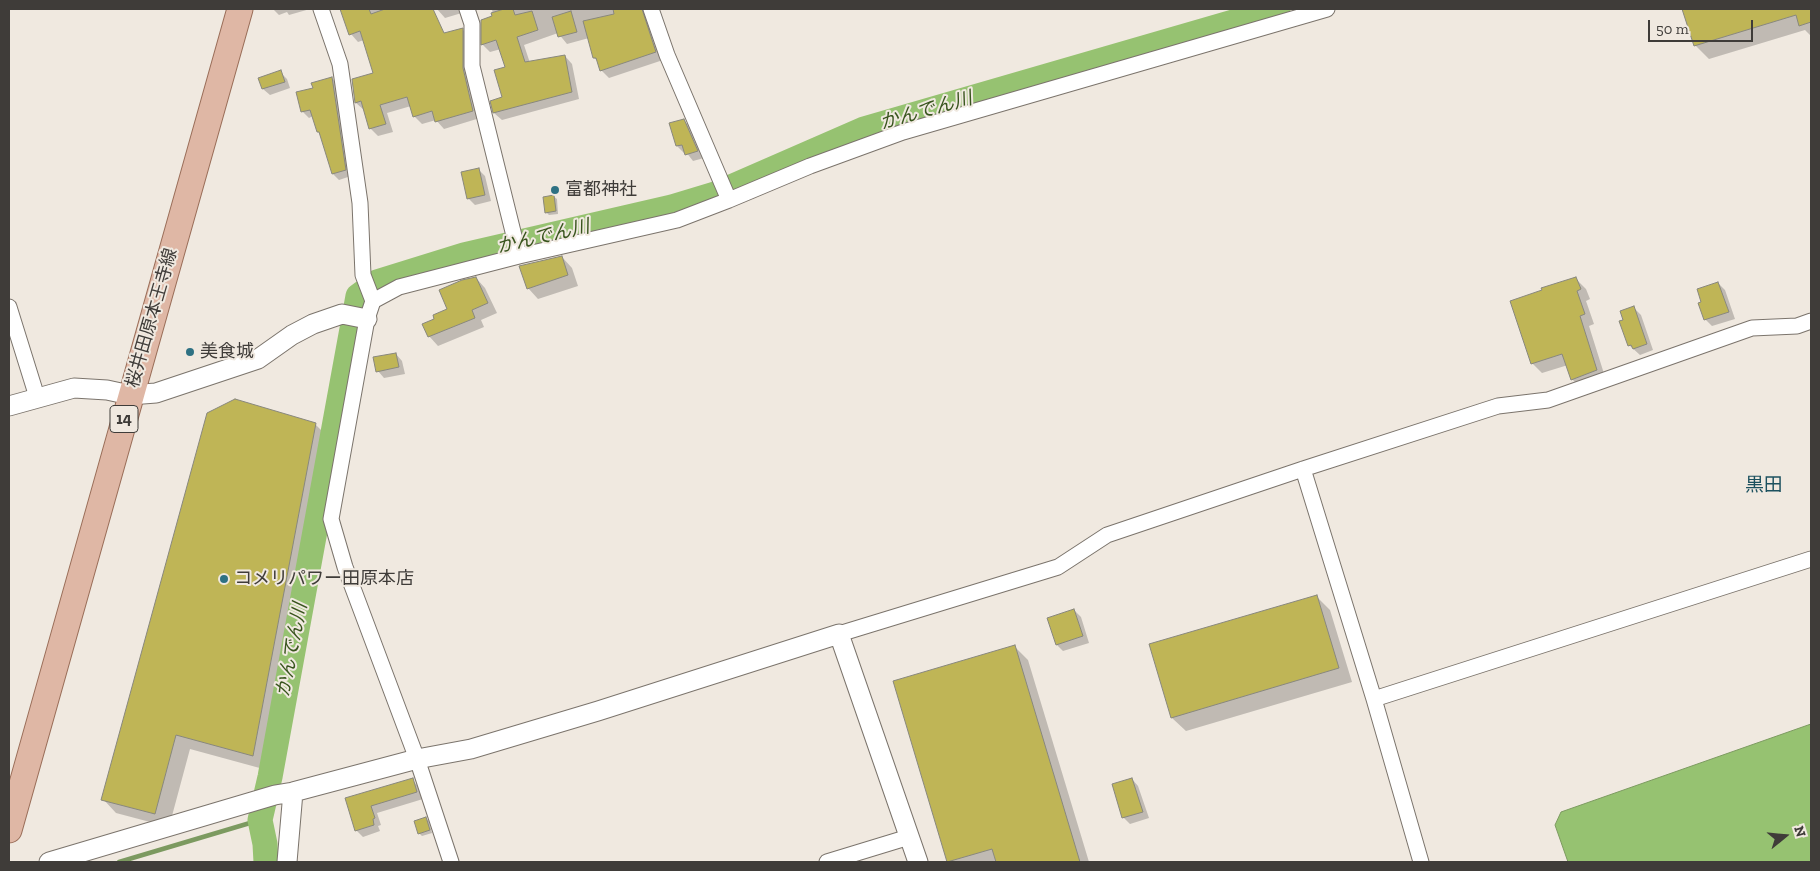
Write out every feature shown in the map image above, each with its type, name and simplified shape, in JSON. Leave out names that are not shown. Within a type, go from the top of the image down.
[{"type":"main road","name":"桜井田原本王寺線","points":[[9,830],[240,9]]},
{"type":"street","points":[[321,9],[340,64],[360,203],[363,274],[370,310],[331,519],[345,568],[417,760],[451,862]]},
{"type":"street","points":[[467,9],[472,24],[472,66],[519,256]]},
{"type":"street","points":[[651,9],[667,55],[728,200]]},
{"type":"street","points":[[9,406],[74,388],[107,390],[130,395],[156,393],[258,359],[292,335],[313,324],[342,314],[370,310],[399,287],[519,256],[677,220],[810,166],[903,132],[1327,9]]},
{"type":"street","points":[[9,307],[37,397]]},
{"type":"street","points":[[49,862],[245,804],[417,760],[471,749],[1058,567],[1107,536],[1303,468],[1498,406],[1548,400],[1752,328],[1797,326],[1811,321]]},
{"type":"street","points":[[1303,468],[1374,699],[1421,862]]},
{"type":"street","points":[[1374,699],[1811,559]]},
{"type":"street","points":[[839,634],[918,862]]},
{"type":"street","points":[[284,794],[287,862]]},
{"type":"street","points":[[827,862],[909,837]]},
{"type":"shaded area","points":[[1811,724],[1811,862],[1568,862],[1555,825],[1561,812]]},
{"type":"building","points":[[340,9],[369,9],[371,14],[385,9],[433,9],[444,33],[463,28],[463,68],[473,111],[435,122],[432,111],[413,117],[407,97],[380,105],[386,124],[369,129],[361,101],[355,103],[352,79],[373,73],[360,31],[349,35]]},
{"type":"building","points":[[504,9],[513,9],[515,15],[532,11],[538,30],[517,37],[525,62],[565,55],[572,92],[493,113],[490,101],[502,97],[494,70],[505,67],[496,40],[481,45],[481,20],[492,16],[491,13]]},
{"type":"building","points":[[613,9],[642,9],[656,52],[600,71],[596,58],[593,58],[583,21],[614,14]]},
{"type":"building","points":[[1682,9],[1811,9],[1811,22],[1799,26],[1796,15],[1694,46]]},
{"type":"building","points":[[571,11],[577,32],[558,37],[552,17]]},
{"type":"building","points":[[281,70],[285,82],[262,89],[258,78]]},
{"type":"building","points":[[332,77],[346,170],[332,174],[310,110],[301,112],[296,92],[313,88],[311,83]]},
{"type":"building","points":[[684,119],[698,151],[685,155],[682,145],[676,146],[669,123]]},
{"type":"building","points":[[479,168],[485,195],[467,199],[461,172]]},
{"type":"building","points":[[554,195],[556,211],[545,213],[543,197]]},
{"type":"building","points":[[562,256],[568,275],[527,289],[519,266]]},
{"type":"building","points":[[476,277],[488,303],[472,310],[475,318],[428,337],[422,324],[434,319],[433,315],[447,309],[439,290],[462,280]]},
{"type":"building","points":[[1576,277],[1581,289],[1577,291],[1585,314],[1580,316],[1597,370],[1571,380],[1562,354],[1531,364],[1510,301],[1542,290],[1541,288]]},
{"type":"building","points":[[1718,282],[1729,312],[1704,320],[1698,303],[1701,302],[1697,289]]},
{"type":"building","points":[[1634,306],[1647,344],[1633,349],[1631,345],[1628,346],[1619,321],[1623,320],[1620,311]]},
{"type":"building","points":[[396,353],[399,367],[376,372],[373,357]]},
{"type":"building","name":"コメリパワー田原本店","points":[[235,399],[316,423],[253,756],[176,735],[155,814],[101,800],[207,413]]},
{"type":"building","points":[[1317,595],[1339,668],[1171,718],[1149,644]]},
{"type":"building","points":[[1074,609],[1083,636],[1056,645],[1047,618]]},
{"type":"building","points":[[1015,645],[1080,862],[996,862],[992,849],[947,862],[893,681]]},
{"type":"building","points":[[413,778],[417,792],[371,806],[375,818],[373,819],[374,825],[355,831],[345,798]]},
{"type":"building","points":[[1132,778],[1143,812],[1122,818],[1112,784]]},
{"type":"building","points":[[426,817],[430,830],[418,834],[414,821]]},
{"type":"waterway","name":"かんでん川","points":[[266,862],[265,844],[260,820],[270,777],[358,296],[377,282],[464,255],[672,207],[715,194],[864,129],[1278,9]]},
{"type":"waterway","points":[[119,862],[260,820]]},
{"type":"place","name":"富都神社","points":[[555,190]]},
{"type":"place","name":"美食城","points":[[190,352]]},
{"type":"place","name":"コメリパワー田原本店","points":[[224,579]]},
{"type":"district","name":"黒田","points":[[1764,486]]}]
